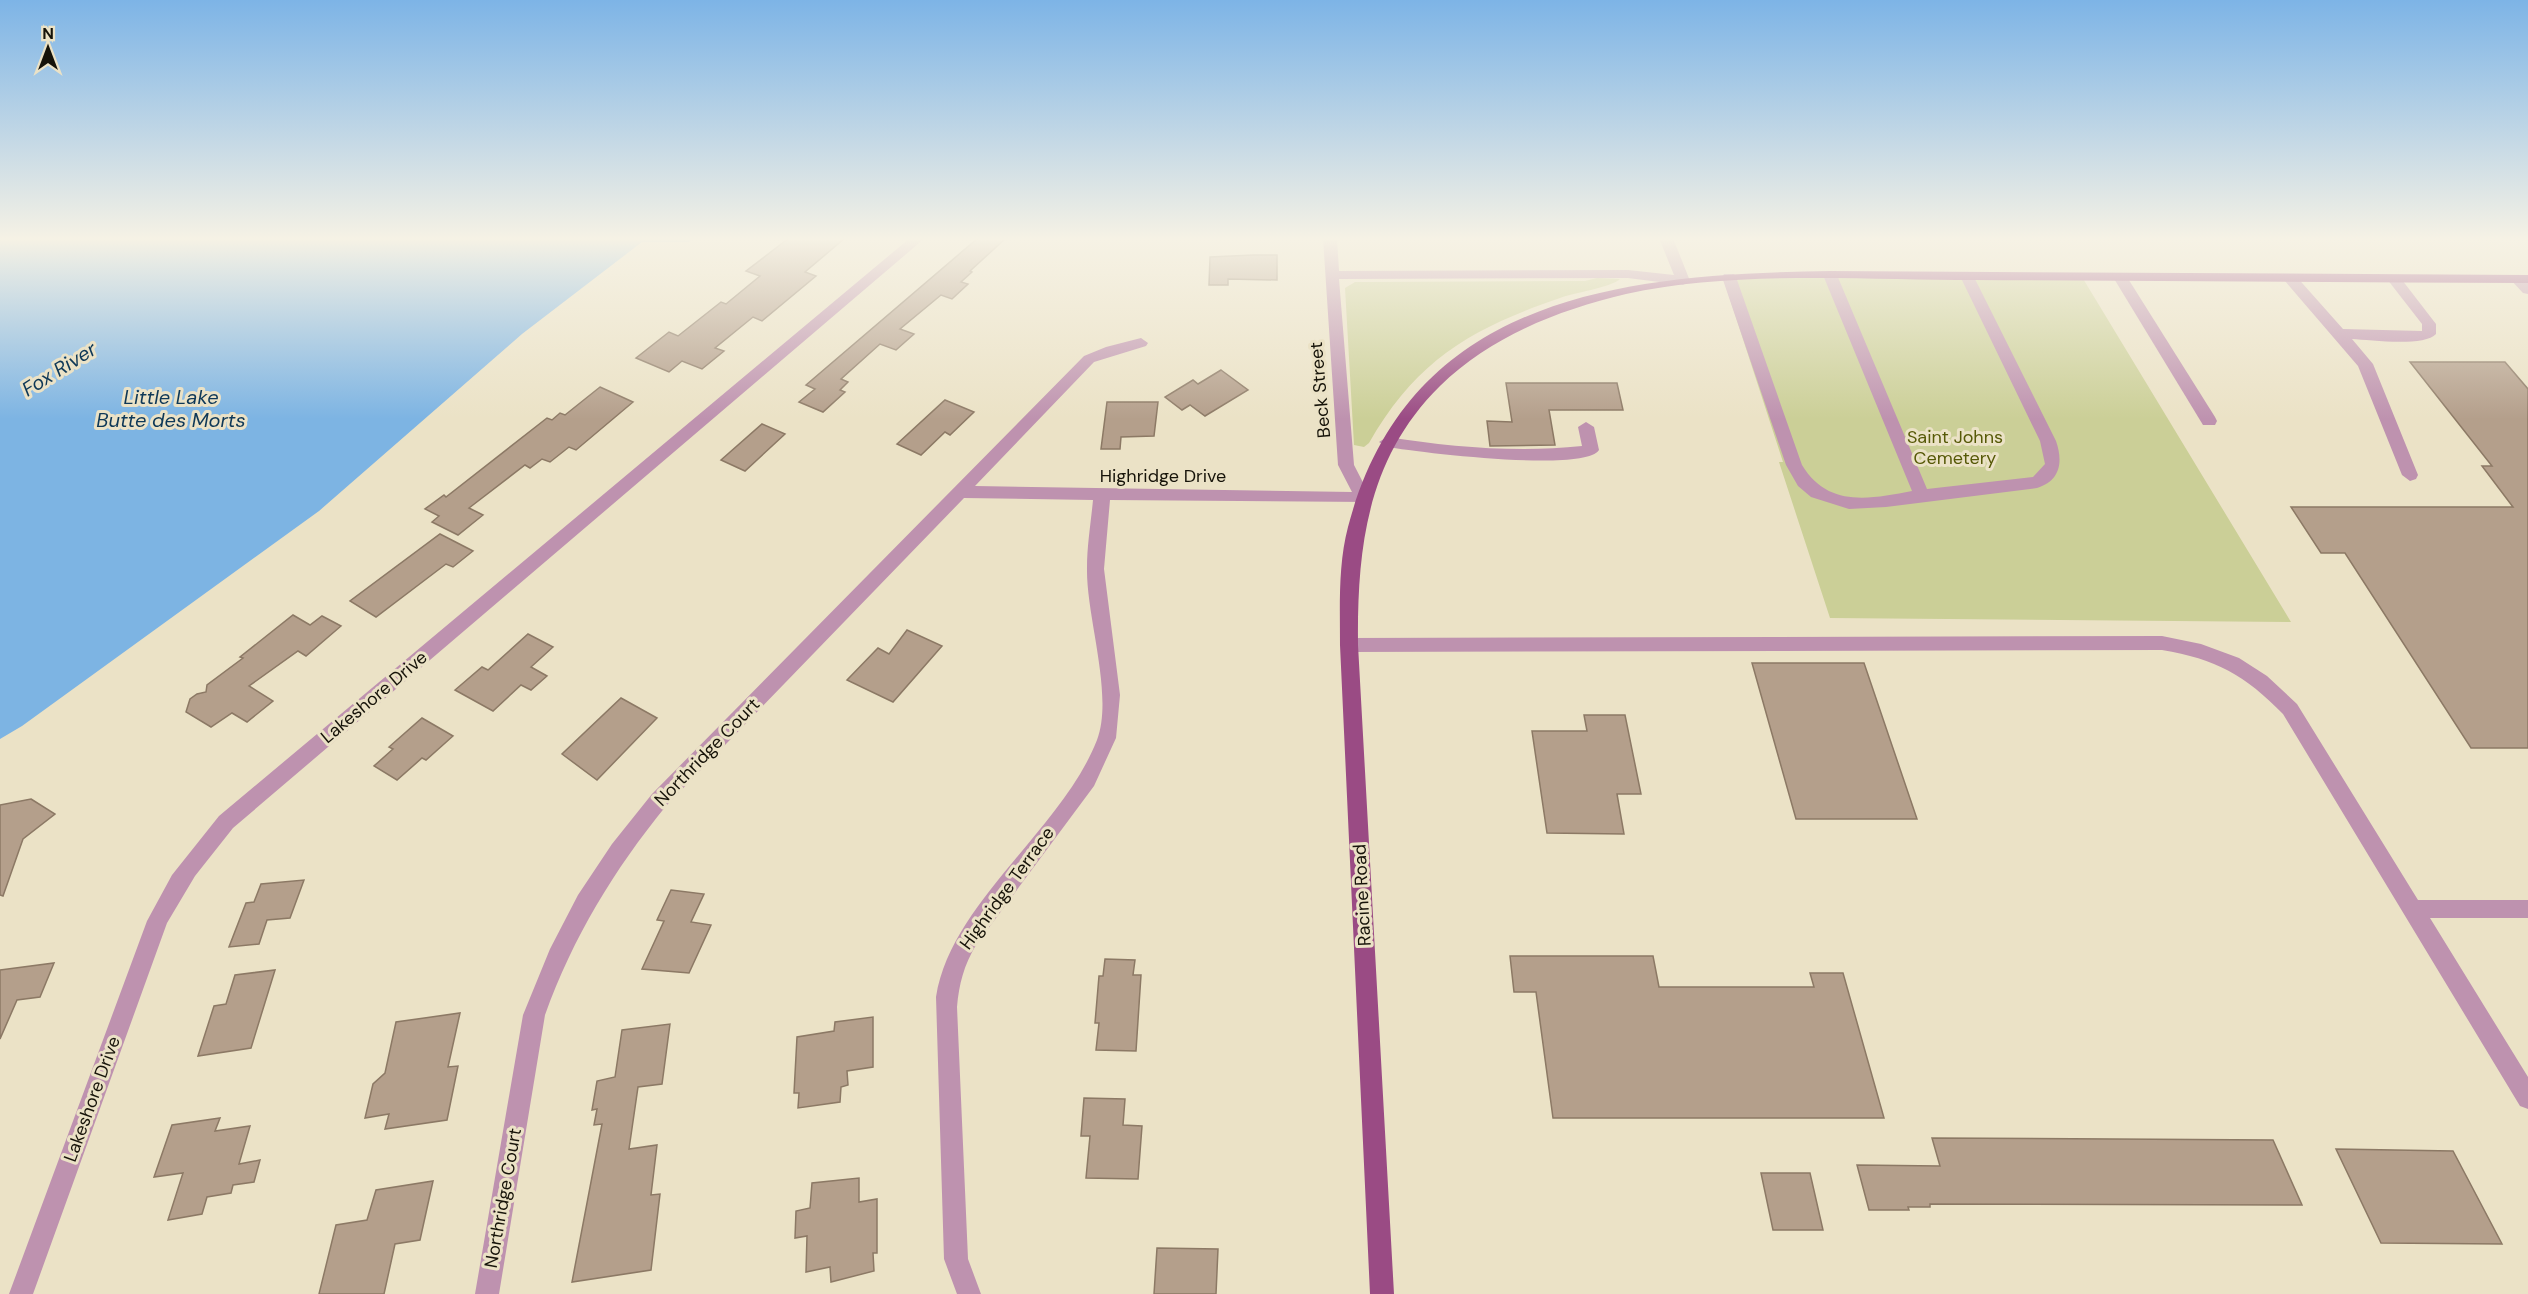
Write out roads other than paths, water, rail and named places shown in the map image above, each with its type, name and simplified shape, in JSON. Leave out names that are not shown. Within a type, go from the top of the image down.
[{"type":"main road","name":"Racine Road","points":[[1382,1294],[1349,645],[1351,564],[1363,498],[1373,469],[1387,442],[1405,414],[1428,387],[1470,352],[1509,329],[1590,298]]},
{"type":"street","name":"Lakeshore Drive","points":[[21,1294],[157,921],[193,860],[226,822],[846,298]]},
{"type":"street","name":"Beck Street","points":[[1334,298],[1346,465],[1363,498]]},
{"type":"street","points":[[1736,298],[1794,465],[1807,487],[1832,500],[1867,504],[1922,495],[2037,482],[2048,476],[2054,468],[2055,458],[2048,441],[1977,298]]},
{"type":"street","points":[[1840,298],[1922,495]]},
{"type":"street","points":[[2133,298],[2209,421]]},
{"type":"street","points":[[2308,298],[2365,364],[2410,475]]},
{"type":"street","points":[[2340,334],[2412,337],[2429,334],[2429,324],[2409,298]]},
{"type":"street","name":"Northridge Court","points":[[487,1294],[534,1015],[562,944],[594,884],[614,854],[659,800],[962,492],[1089,359],[1111,350],[1141,343]]},
{"type":"street","points":[[1387,442],[1444,451],[1560,455],[1591,450],[1586,427]]},
{"type":"street","name":"Highridge Drive","points":[[962,492],[1363,498]]},
{"type":"street","name":"Highridge Terrace","points":[[969,1294],[956,1259],[946,1007],[948,981],[955,960],[969,938],[1087,780],[1107,738],[1111,694],[1095,569],[1102,495]]},
{"type":"street","points":[[1349,645],[2162,644],[2208,651],[2248,671],[2268,686],[2290,708],[2528,1098]]},
{"type":"street","points":[[2412,909],[2528,909]]},
{"type":"water","name":"Little Lake Butte des Morts","points":[[0,298],[568,298],[522,334],[319,511],[22,726],[0,739]]},
{"type":"water label","name":"Fox River","points":[[59,369]]},
{"type":"park label","name":"Saint Johns Cemetery","points":[[1955,447]]}]
